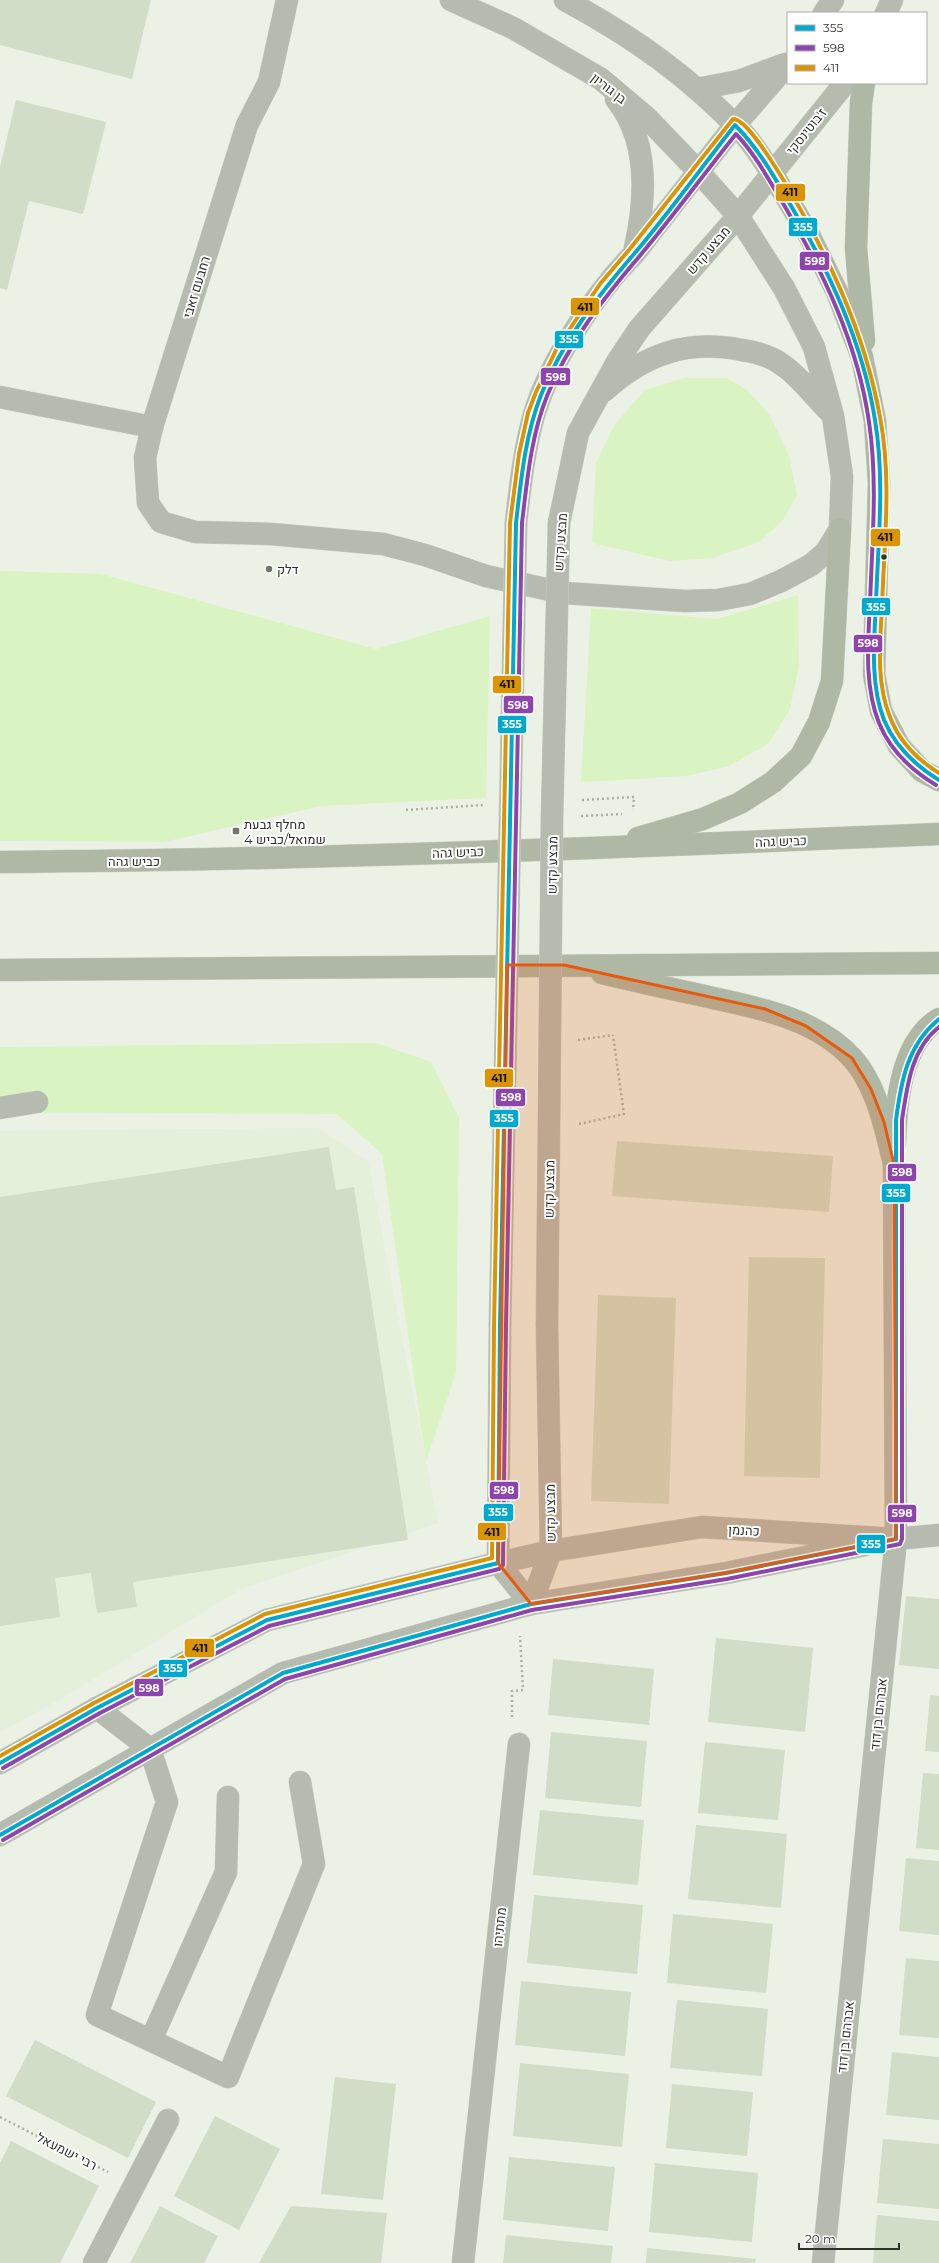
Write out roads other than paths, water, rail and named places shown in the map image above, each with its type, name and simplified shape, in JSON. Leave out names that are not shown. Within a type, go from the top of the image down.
[{"type":"highway","points":[[864,84],[861,103],[856,248],[869,392]]},
{"type":"highway","points":[[772,173],[809,235],[837,292],[862,357],[875,421],[879,483],[874,674],[881,711],[900,746],[922,771],[939,780]]},
{"type":"highway","points":[[605,848],[703,819],[740,803],[773,782],[802,756],[819,722],[832,681],[840,529]]},
{"type":"highway","name":"כביש גהה","points":[[0,862],[164,861],[605,848],[939,834]]},
{"type":"highway","points":[[0,970],[939,963]]},
{"type":"highway","points":[[564,965],[764,1009],[806,1026],[832,1042],[852,1058],[871,1089],[884,1122],[894,1164]]},
{"type":"highway","points":[[894,1164],[896,1120],[901,1081],[913,1047],[934,1022],[939,1019]]},
{"type":"street","name":"רחבעם זאבי","points":[[287,0],[269,82],[247,125],[152,427],[145,458],[148,504],[161,522],[195,532],[271,534],[383,544],[426,555],[486,576],[564,593],[685,601],[718,600],[750,594],[781,581],[810,565],[826,552],[840,529]]},
{"type":"street","name":"בן גוריון","points":[[451,0],[513,28],[600,79],[646,117],[698,171],[738,216],[784,288],[814,347],[833,416],[842,476],[840,529]]},
{"type":"street","points":[[565,0],[608,24],[660,58],[697,89],[735,125],[772,173]]},
{"type":"street","points":[[825,12],[833,0]]},
{"type":"street","points":[[886,12],[892,0]]},
{"type":"street","points":[[697,89],[739,81],[787,63]]},
{"type":"street","points":[[525,1606],[498,1562],[500,1325],[516,523],[523,468],[532,422],[548,376],[577,327],[698,171],[787,64]]},
{"type":"street","points":[[600,79],[622,106],[635,133],[639,152],[644,182],[642,216],[634,254]]},
{"type":"street","name":"ז'בוטינסקי","points":[[738,216],[844,84]]},
{"type":"street","name":"מבצע קדש","points":[[525,1606],[551,1551],[547,1326],[552,818],[559,523],[578,433],[593,402],[616,362],[639,329],[738,216]]},
{"type":"street","points":[[593,402],[618,380],[650,358],[686,347],[721,346],[756,352],[784,366],[833,416]]},
{"type":"street","points":[[0,397],[152,427]]},
{"type":"street","points":[[0,1108],[37,1102]]},
{"type":"street","name":"אברהם בן דוד","points":[[823,2263],[896,1538],[894,1164]]},
{"type":"street","name":"כהנמן","points":[[0,1763],[97,1708],[267,1620],[498,1562],[551,1551],[702,1527],[896,1538],[939,1535]]},
{"type":"street","points":[[0,1835],[283,1673],[525,1606],[726,1573],[896,1538]]},
{"type":"street","points":[[97,1708],[150,1749],[167,1802],[97,2015],[228,2077],[314,1864],[300,1782]]},
{"type":"street","name":"מתתיהו","points":[[463,2263],[519,1744]]},
{"type":"street","points":[[151,2040],[226,1872],[228,1797]]},
{"type":"street","points":[[94,2263],[168,2120]]},
{"type":"place","name":"דלק","points":[[269,569]]},
{"type":"place","name":"מחלף גבעת שמואל/כביש 4","points":[[236,831]]}]
